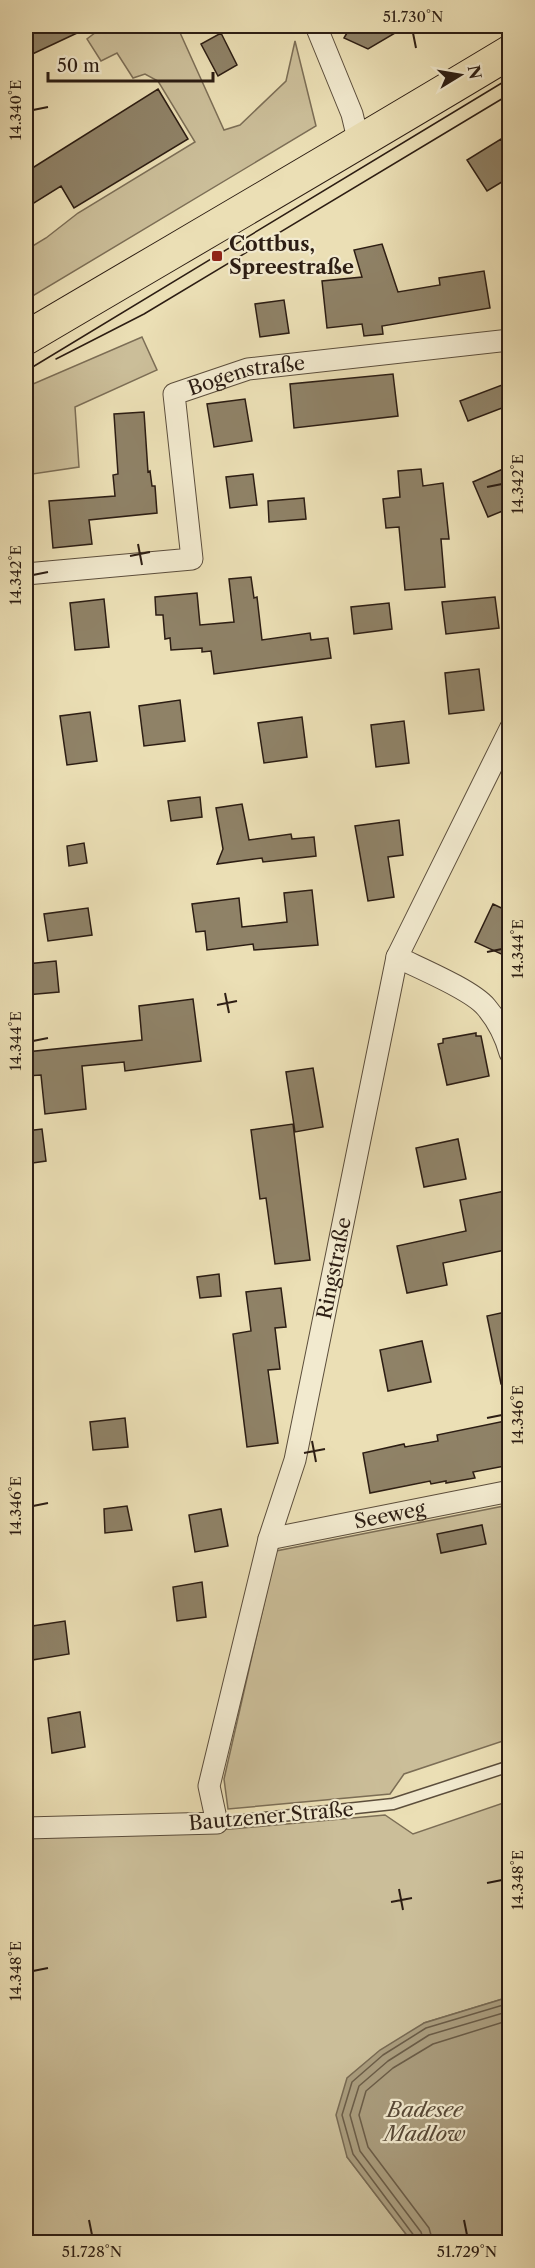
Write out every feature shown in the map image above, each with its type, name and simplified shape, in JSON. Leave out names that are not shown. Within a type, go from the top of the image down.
[{"type":"main road","points":[[26,338],[510,52]]},
{"type":"street","points":[[316,26],[352,114],[359,143]]},
{"type":"street","name":"Bogenstraße","points":[[26,574],[192,559],[174,394],[248,369],[510,340]]},
{"type":"street","name":"Ringstraße","points":[[217,1823],[208,1786],[269,1539],[295,1460],[396,957],[510,729]]},
{"type":"street","points":[[396,957],[455,986],[485,1005],[504,1033],[510,1053]]},
{"type":"street","name":"Seeweg","points":[[269,1539],[510,1491]]},
{"type":"street","name":"Bautzener Straße","points":[[26,1828],[217,1823]]},
{"type":"lane","name":"Bautzener Straße","points":[[217,1823],[393,1804],[510,1766]]},
{"type":"shaded area","points":[[104,26],[177,26],[224,130],[240,125],[286,81],[295,41],[316,126],[26,300],[26,250],[46,238],[78,213],[195,142],[158,81],[145,74],[133,78],[117,53],[101,61],[87,39]]},
{"type":"shaded area","points":[[142,337],[157,370],[75,407],[79,467],[26,475],[26,387]]},
{"type":"shaded area","points":[[509,1505],[509,1739],[404,1774],[390,1794],[228,1809],[224,1779],[276,1551]]},
{"type":"shaded area","points":[[509,1801],[509,1997],[424,2023],[347,2157],[412,2242],[26,2242],[26,1837],[231,1829],[385,1815],[413,1834]]},
{"type":"water","name":"Badesee Madlow","points":[[509,1997],[509,2242],[412,2242],[347,2157],[336,2115],[347,2078],[380,2050],[424,2023]]},
{"type":"building","points":[[26,26],[92,26],[26,57]]},
{"type":"building","points":[[351,26],[407,26],[368,49],[344,38]]},
{"type":"building","points":[[221,33],[237,65],[218,76],[201,44]]},
{"type":"building","points":[[158,89],[188,139],[74,208],[61,186],[26,208],[26,172]]},
{"type":"building","points":[[501,139],[510,152],[510,177],[487,191],[467,160]]},
{"type":"building","points":[[382,244],[398,292],[440,285],[439,278],[484,271],[490,308],[382,326],[383,334],[364,336],[362,324],[327,328],[322,281],[362,277],[354,250]]},
{"type":"building","points":[[284,300],[289,333],[260,337],[255,304]]},
{"type":"building","points":[[393,374],[398,416],[294,428],[290,384]]},
{"type":"building","points":[[510,382],[510,405],[468,421],[460,401]]},
{"type":"building","points":[[245,399],[252,441],[214,447],[207,404]]},
{"type":"building","points":[[144,412],[148,472],[150,471],[152,486],[155,486],[157,513],[89,520],[92,544],[53,548],[49,501],[115,496],[113,475],[118,474],[114,414]]},
{"type":"building","points":[[421,469],[423,486],[443,483],[449,539],[441,539],[445,587],[405,590],[399,527],[386,528],[383,499],[400,497],[398,471]]},
{"type":"building","points":[[503,469],[510,483],[510,508],[488,517],[473,482]]},
{"type":"building","points":[[253,474],[257,505],[230,508],[226,477]]},
{"type":"building","points":[[304,498],[306,519],[269,522],[268,501]]},
{"type":"building","points":[[251,577],[254,598],[257,597],[262,640],[310,633],[311,640],[328,638],[331,658],[214,674],[211,651],[202,652],[202,648],[171,650],[170,638],[165,639],[163,615],[156,615],[155,597],[197,593],[200,625],[234,622],[229,579]]},
{"type":"building","points":[[495,597],[499,628],[446,634],[442,602]]},
{"type":"building","points":[[104,599],[109,647],[75,650],[70,603]]},
{"type":"building","points":[[389,603],[392,629],[354,634],[351,607]]},
{"type":"building","points":[[479,669],[484,710],[449,714],[445,673]]},
{"type":"building","points":[[180,700],[185,741],[144,746],[139,706]]},
{"type":"building","points":[[90,712],[97,761],[67,765],[60,716]]},
{"type":"building","points":[[302,717],[307,757],[264,763],[258,723]]},
{"type":"building","points":[[404,721],[409,763],[376,767],[371,725]]},
{"type":"building","points":[[200,797],[202,817],[171,821],[168,801]]},
{"type":"building","points":[[242,804],[249,840],[291,834],[292,839],[314,837],[316,856],[263,862],[262,858],[217,864],[223,849],[216,808]]},
{"type":"building","points":[[399,820],[403,855],[388,857],[394,897],[368,901],[355,826]]},
{"type":"building","points":[[84,843],[87,863],[69,866],[67,846]]},
{"type":"building","points":[[312,890],[318,945],[254,950],[253,944],[207,950],[205,931],[196,932],[192,904],[239,898],[242,927],[287,922],[284,893]]},
{"type":"building","points":[[493,904],[510,912],[510,958],[475,942]]},
{"type":"building","points":[[88,908],[92,935],[48,941],[44,914]]},
{"type":"building","points":[[56,961],[59,992],[26,995],[26,964]]},
{"type":"building","points":[[193,999],[201,1061],[125,1071],[124,1062],[82,1066],[86,1109],[45,1114],[41,1075],[26,1076],[26,1052],[142,1040],[139,1006]]},
{"type":"building","points":[[476,1033],[476,1036],[481,1036],[489,1076],[447,1085],[438,1044],[443,1043],[443,1039]]},
{"type":"building","points":[[313,1068],[323,1127],[295,1132],[286,1072]]},
{"type":"building","points":[[293,1124],[310,1260],[275,1264],[266,1198],[260,1199],[251,1130]]},
{"type":"building","points":[[42,1129],[46,1161],[26,1164],[26,1131]]},
{"type":"building","points":[[458,1139],[466,1179],[424,1187],[416,1148]]},
{"type":"building","points":[[510,1190],[510,1249],[443,1263],[447,1285],[407,1293],[397,1246],[466,1231],[460,1200]]},
{"type":"building","points":[[219,1274],[221,1296],[200,1298],[197,1277]]},
{"type":"building","points":[[281,1288],[286,1327],[275,1328],[280,1369],[268,1370],[278,1443],[247,1447],[233,1334],[251,1331],[246,1292]]},
{"type":"building","points":[[510,1311],[510,1383],[501,1384],[487,1316]]},
{"type":"building","points":[[422,1341],[431,1382],[388,1391],[380,1350]]},
{"type":"building","points":[[125,1418],[128,1447],[93,1450],[90,1422]]},
{"type":"building","points":[[510,1420],[510,1465],[473,1472],[475,1478],[431,1484],[430,1481],[370,1493],[363,1453],[404,1444],[405,1447],[438,1441],[437,1435]]},
{"type":"building","points":[[127,1506],[132,1530],[105,1533],[104,1509]]},
{"type":"building","points":[[221,1509],[228,1546],[195,1552],[189,1515]]},
{"type":"building","points":[[482,1525],[486,1544],[441,1553],[437,1534]]},
{"type":"building","points":[[202,1582],[206,1617],[177,1621],[173,1587]]},
{"type":"building","points":[[65,1621],[69,1654],[26,1661],[26,1627]]},
{"type":"building","points":[[80,1712],[85,1747],[52,1753],[48,1718]]},
{"type":"tram line","points":[[26,371],[510,78]]},
{"type":"tram line","points":[[56,359],[144,314],[510,94]]},
{"type":"place","name":"Cottbus, Spreestraße","points":[[217,256]]}]
